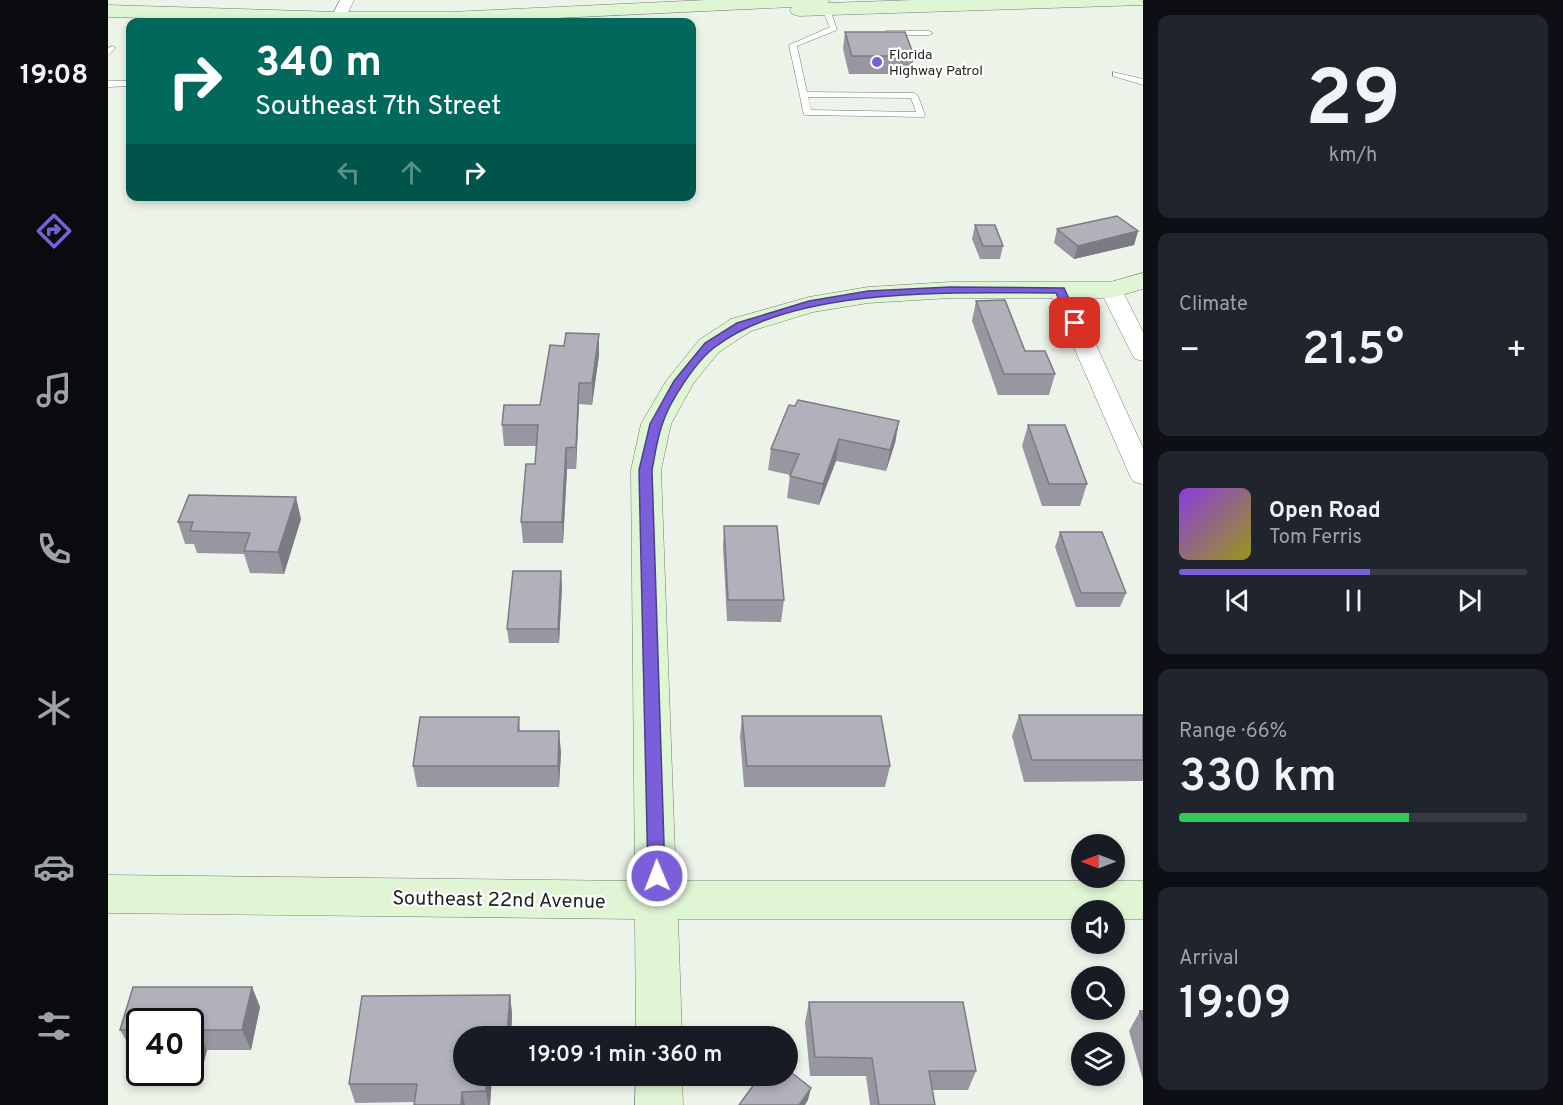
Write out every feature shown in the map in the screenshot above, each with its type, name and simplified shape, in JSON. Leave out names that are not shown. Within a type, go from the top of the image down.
[{"type":"main road","points":[[450,18],[823,3],[1143,0]]},
{"type":"main road","points":[[618,18],[823,3]]},
{"type":"main road","points":[[108,11],[286,18]]},
{"type":"main road","points":[[108,18],[126,19]]},
{"type":"main road","points":[[659,1026],[646,470],[656,424],[680,381],[709,346],[741,325],[809,304],[868,295],[950,290],[1111,290],[1143,281]]},
{"type":"main road","name":"Southeast 22nd Avenue","points":[[108,894],[657,900],[1143,900]]},
{"type":"main road","points":[[659,1086],[659,1105]]},
{"type":"street","points":[[338,18],[347,0]]},
{"type":"street","points":[[1060,290],[1143,476]]},
{"type":"street","points":[[1111,290],[1143,354]]},
{"type":"lane","points":[[803,94],[914,96],[921,115],[807,113],[803,94],[793,45],[838,30],[823,3]]},
{"type":"lane","points":[[874,33],[929,33]]},
{"type":"lane","points":[[1116,74],[1143,82]]},
{"type":"lane","points":[[108,84],[126,84]]},
{"type":"building","points":[[845,32],[905,32],[914,56],[852,56]]},
{"type":"building","points":[[1117,216],[1138,231],[1078,246],[1057,229]]},
{"type":"building","points":[[975,225],[995,225],[1003,246],[983,246]]},
{"type":"building","points":[[1005,300],[1025,351],[1045,351],[1055,374],[1004,374],[976,301]]},
{"type":"building","points":[[566,333],[599,334],[592,383],[579,383],[576,447],[566,448],[562,522],[521,522],[526,464],[535,464],[538,425],[502,425],[504,405],[540,405],[550,345],[564,346]]},
{"type":"building","points":[[798,400],[899,421],[890,450],[839,439],[823,484],[790,476],[799,454],[771,449],[789,405],[795,406]]},
{"type":"building","points":[[1028,425],[1065,425],[1087,484],[1049,484]]},
{"type":"building","points":[[189,495],[296,497],[278,552],[244,551],[250,533],[190,531],[193,522],[178,522]]},
{"type":"building","points":[[724,526],[777,526],[784,600],[728,600]]},
{"type":"building","points":[[1060,532],[1102,532],[1126,593],[1081,593]]},
{"type":"building","points":[[513,571],[561,571],[558,629],[507,629]]},
{"type":"building","points":[[1019,715],[1143,715],[1143,760],[1032,760]]},
{"type":"building","points":[[742,716],[881,716],[890,766],[747,766]]},
{"type":"building","points":[[420,717],[519,717],[518,731],[559,731],[558,766],[413,766]]},
{"type":"building","points":[[133,987],[252,987],[242,1030],[204,1030],[204,1008],[127,1008]]},
{"type":"building","points":[[510,995],[508,1026],[453,1026],[453,1086],[486,1086],[486,1091],[462,1092],[461,1105],[414,1105],[417,1084],[349,1084],[362,996]]},
{"type":"building","points":[[809,1002],[963,1002],[976,1071],[929,1071],[935,1105],[879,1105],[872,1058],[815,1057]]},
{"type":"building","points":[[126,1010],[126,1030],[120,1030]]},
{"type":"building","points":[[798,1078],[811,1088],[799,1105],[739,1105],[753,1086],[798,1086]]},
{"type":"place","name":"Florida Highway Patrol","points":[[877,62]]},
{"type":"route","points":[[657,876],[646,470],[656,424],[680,381],[709,346],[741,325],[809,304],[868,295],[950,290],[1060,290],[1075,323]]}]
